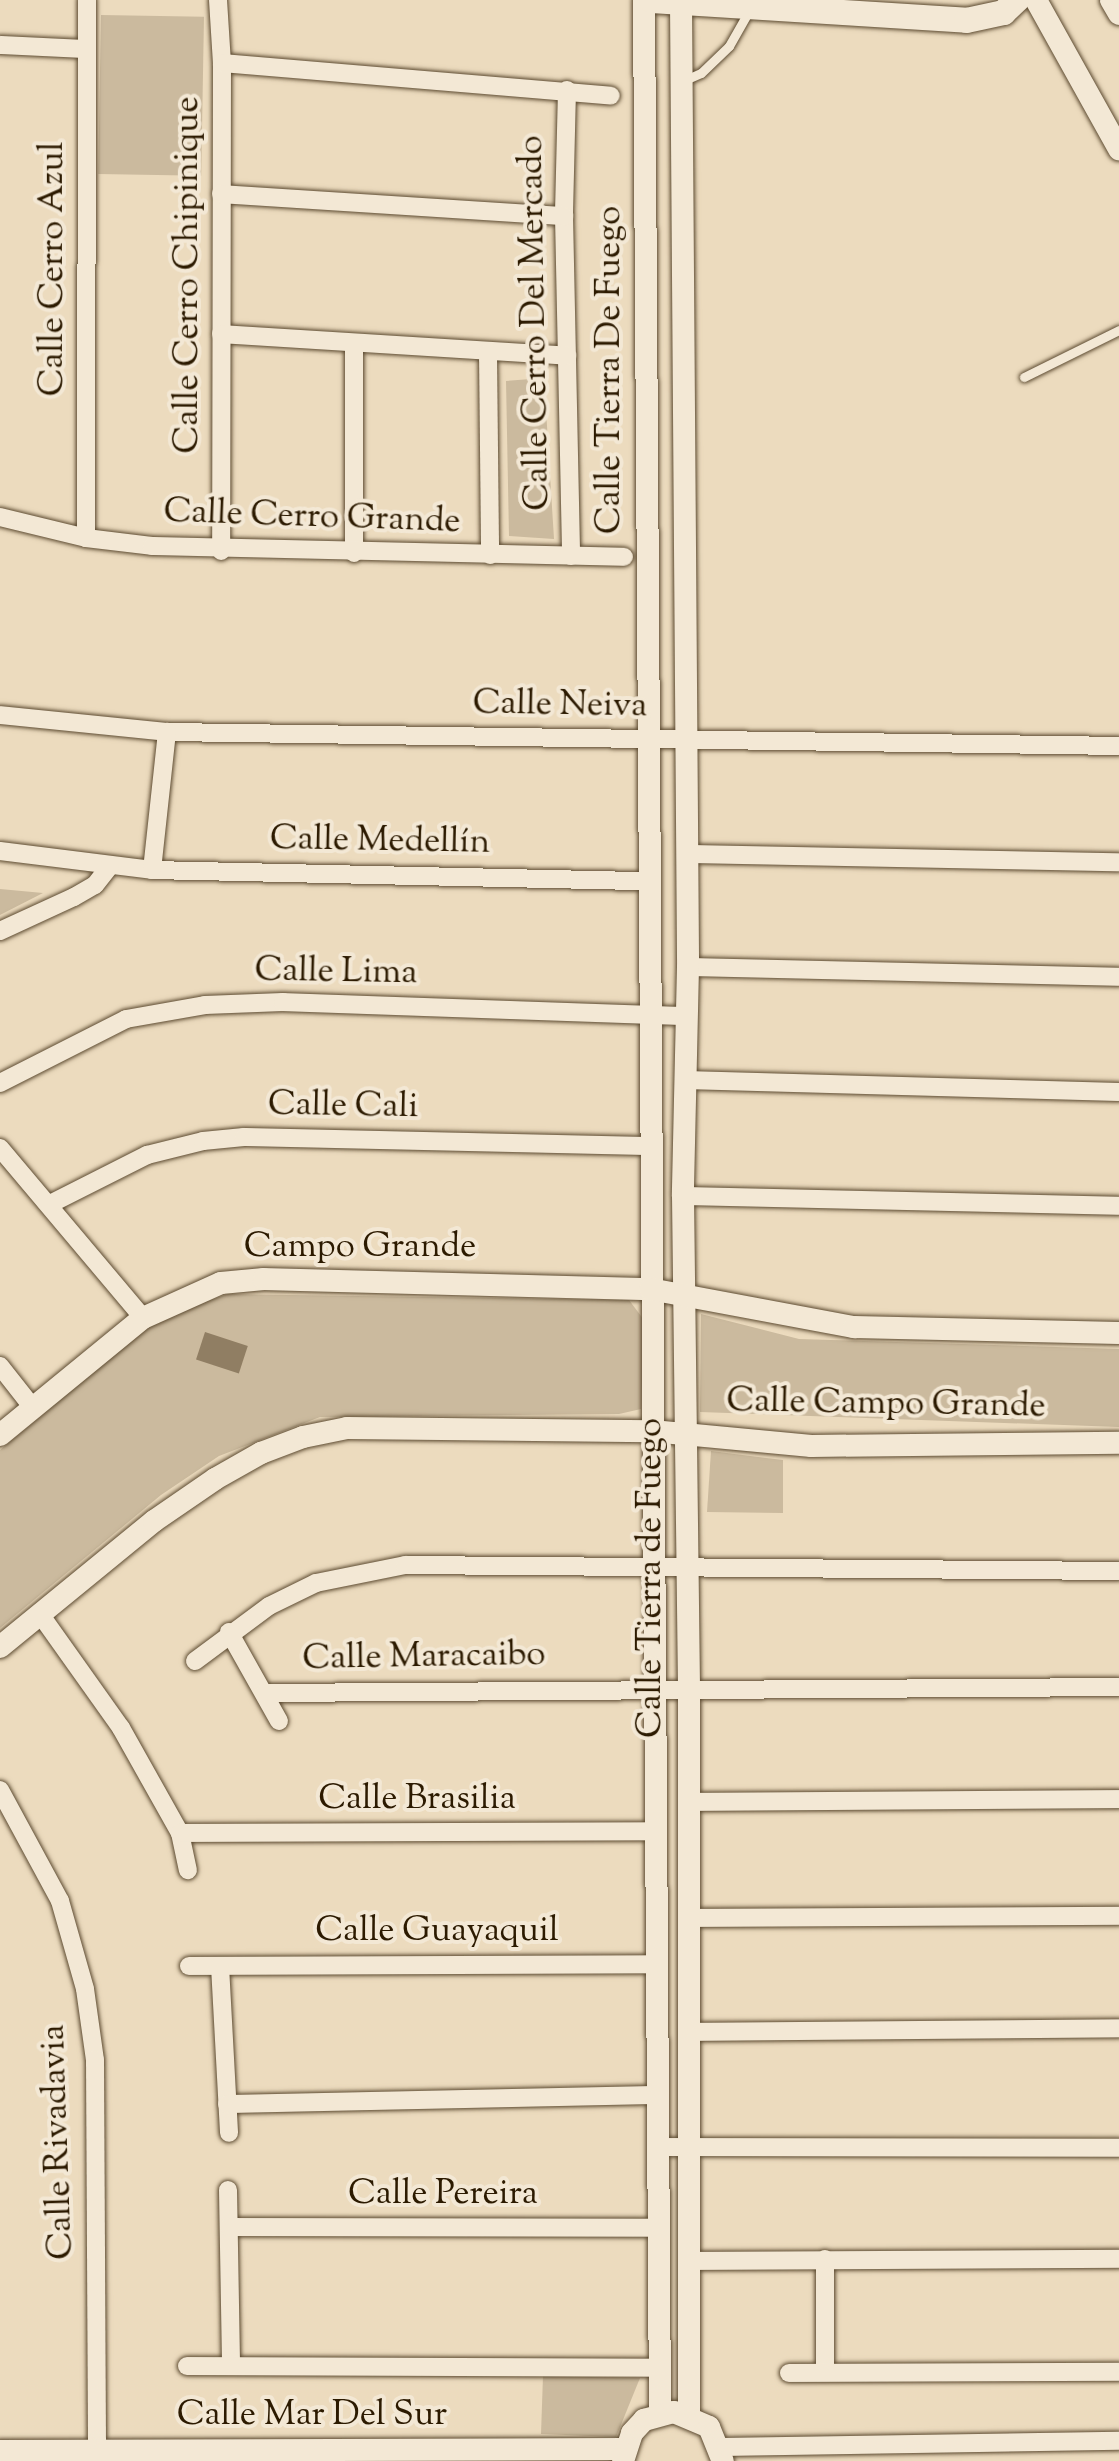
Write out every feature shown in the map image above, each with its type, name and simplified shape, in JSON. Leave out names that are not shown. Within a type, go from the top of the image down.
[{"type":"main road","points":[[648,0],[966,20],[1004,12],[1016,0]]},
{"type":"street","name":"Calle Cerro Azul","points":[[86,0],[86,538]]},
{"type":"street","name":"Calle Cerro Chipinique","points":[[218,0],[222,63],[221,550]]},
{"type":"street","name":"Calle Tierra De Fuego","points":[[646,740],[648,0]]},
{"type":"street","points":[[1036,0],[1119,149]]},
{"type":"street","points":[[1112,0],[1119,14]]},
{"type":"street","name":"Calle Tierra De Fuego","points":[[682,2],[685,742]]},
{"type":"street","points":[[0,45],[86,50]]},
{"type":"street","points":[[222,63],[611,96]]},
{"type":"street","name":"Calle Cerro Del Mercado","points":[[567,90],[564,216],[570,556]]},
{"type":"street","points":[[221,194],[564,216]]},
{"type":"street","points":[[221,334],[567,356]]},
{"type":"street","points":[[354,343],[354,553]]},
{"type":"street","points":[[488,353],[490,555]]},
{"type":"street","name":"Calle Cerro Grande","points":[[0,517],[86,538],[221,550],[624,557]]},
{"type":"street","name":"Calle Neiva","points":[[0,715],[168,732],[1119,746]]},
{"type":"street","points":[[152,870],[168,732]]},
{"type":"street","name":"Calle Tierra de Fuego","points":[[646,740],[660,2413]]},
{"type":"street","name":"Calle Tierra de Fuego","points":[[685,742],[688,967],[683,1196],[689,1688],[689,2414]]},
{"type":"street","name":"Calle Medellín","points":[[0,851],[152,870],[648,881]]},
{"type":"street","points":[[688,854],[1119,862]]},
{"type":"street","points":[[0,932],[95,885],[110,866]]},
{"type":"street","points":[[688,967],[1119,976]]},
{"type":"street","name":"Calle Lima","points":[[0,1083],[126,1019],[205,1005],[283,1002],[687,1016]]},
{"type":"street","points":[[686,1080],[1119,1092]]},
{"type":"street","name":"Calle Cali","points":[[50,1204],[147,1156],[203,1141],[244,1138],[648,1146]]},
{"type":"street","points":[[0,1148],[144,1318]]},
{"type":"street","points":[[683,1196],[1119,1206]]},
{"type":"street","name":"Campo Grande","points":[[0,1435],[144,1318],[221,1283],[264,1279],[650,1289]]},
{"type":"street","points":[[650,1289],[854,1327],[1119,1333]]},
{"type":"street","points":[[0,1366],[33,1408]]},
{"type":"street","name":"Calle Campo Grande","points":[[0,1647],[154,1521],[200,1489],[261,1453],[303,1437],[347,1428],[652,1431],[812,1446],[1119,1443]]},
{"type":"street","name":"Calle Maracaibo","points":[[195,1661],[229,1632],[316,1583],[404,1565],[652,1564],[688,1568],[1119,1571]]},
{"type":"street","points":[[40,1614],[121,1728],[180,1833],[188,1870]]},
{"type":"street","name":"Calle Maracaibo","points":[[229,1632],[264,1693],[1119,1687]]},
{"type":"street","points":[[264,1693],[280,1722]]},
{"type":"street","name":"Calle Rivadavia","points":[[0,1790],[60,1901],[85,1989],[95,2060],[97,2452]]},
{"type":"street","points":[[687,1802],[1119,1799]]},
{"type":"street","name":"Calle Brasilia","points":[[180,1833],[654,1831]]},
{"type":"street","points":[[688,1918],[1119,1916]]},
{"type":"street","name":"Calle Guayaquil","points":[[189,1966],[655,1964]]},
{"type":"street","points":[[220,1966],[229,2133]]},
{"type":"street","points":[[688,2032],[1119,2028]]},
{"type":"street","points":[[227,2104],[656,2095]]},
{"type":"street","points":[[657,2148],[1119,2148]]},
{"type":"street","points":[[228,2190],[231,2366]]},
{"type":"street","name":"Calle Pereira","points":[[229,2227],[658,2228]]},
{"type":"street","points":[[824,2372],[825,2259]]},
{"type":"street","points":[[689,2261],[1119,2259]]},
{"type":"street","points":[[186,2366],[659,2368]]},
{"type":"street","points":[[789,2374],[1119,2372]]},
{"type":"street","points":[[623,2455],[632,2432],[660,2413],[689,2414],[709,2427],[722,2454],[1119,2441]]},
{"type":"street","name":"Calle Mar Del Sur","points":[[0,2452],[623,2455]]},
{"type":"lane","points":[[682,80],[696,76],[729,46],[738,4]]},
{"type":"lane","points":[[1024,377],[1119,330]]},
{"type":"shaded area","points":[[101,15],[204,17],[201,176],[98,174]]},
{"type":"shaded area","points":[[544,378],[554,539],[509,536],[506,381]]},
{"type":"shaded area","points":[[0,889],[43,893],[0,915]]},
{"type":"shaded area","points":[[228,1294],[629,1300],[644,1320],[641,1409],[619,1414],[320,1417],[219,1456],[161,1495],[0,1628],[0,1450],[146,1329],[178,1311]]},
{"type":"shaded area","points":[[701,1314],[799,1339],[1119,1349],[1119,1427],[700,1412]]},
{"type":"shaded area","points":[[711,1451],[783,1460],[783,1513],[707,1512]]},
{"type":"shaded area","points":[[543,2376],[640,2378],[616,2437],[541,2434]]},
{"type":"building","points":[[205,1332],[248,1346],[239,1373],[196,1360]]}]
